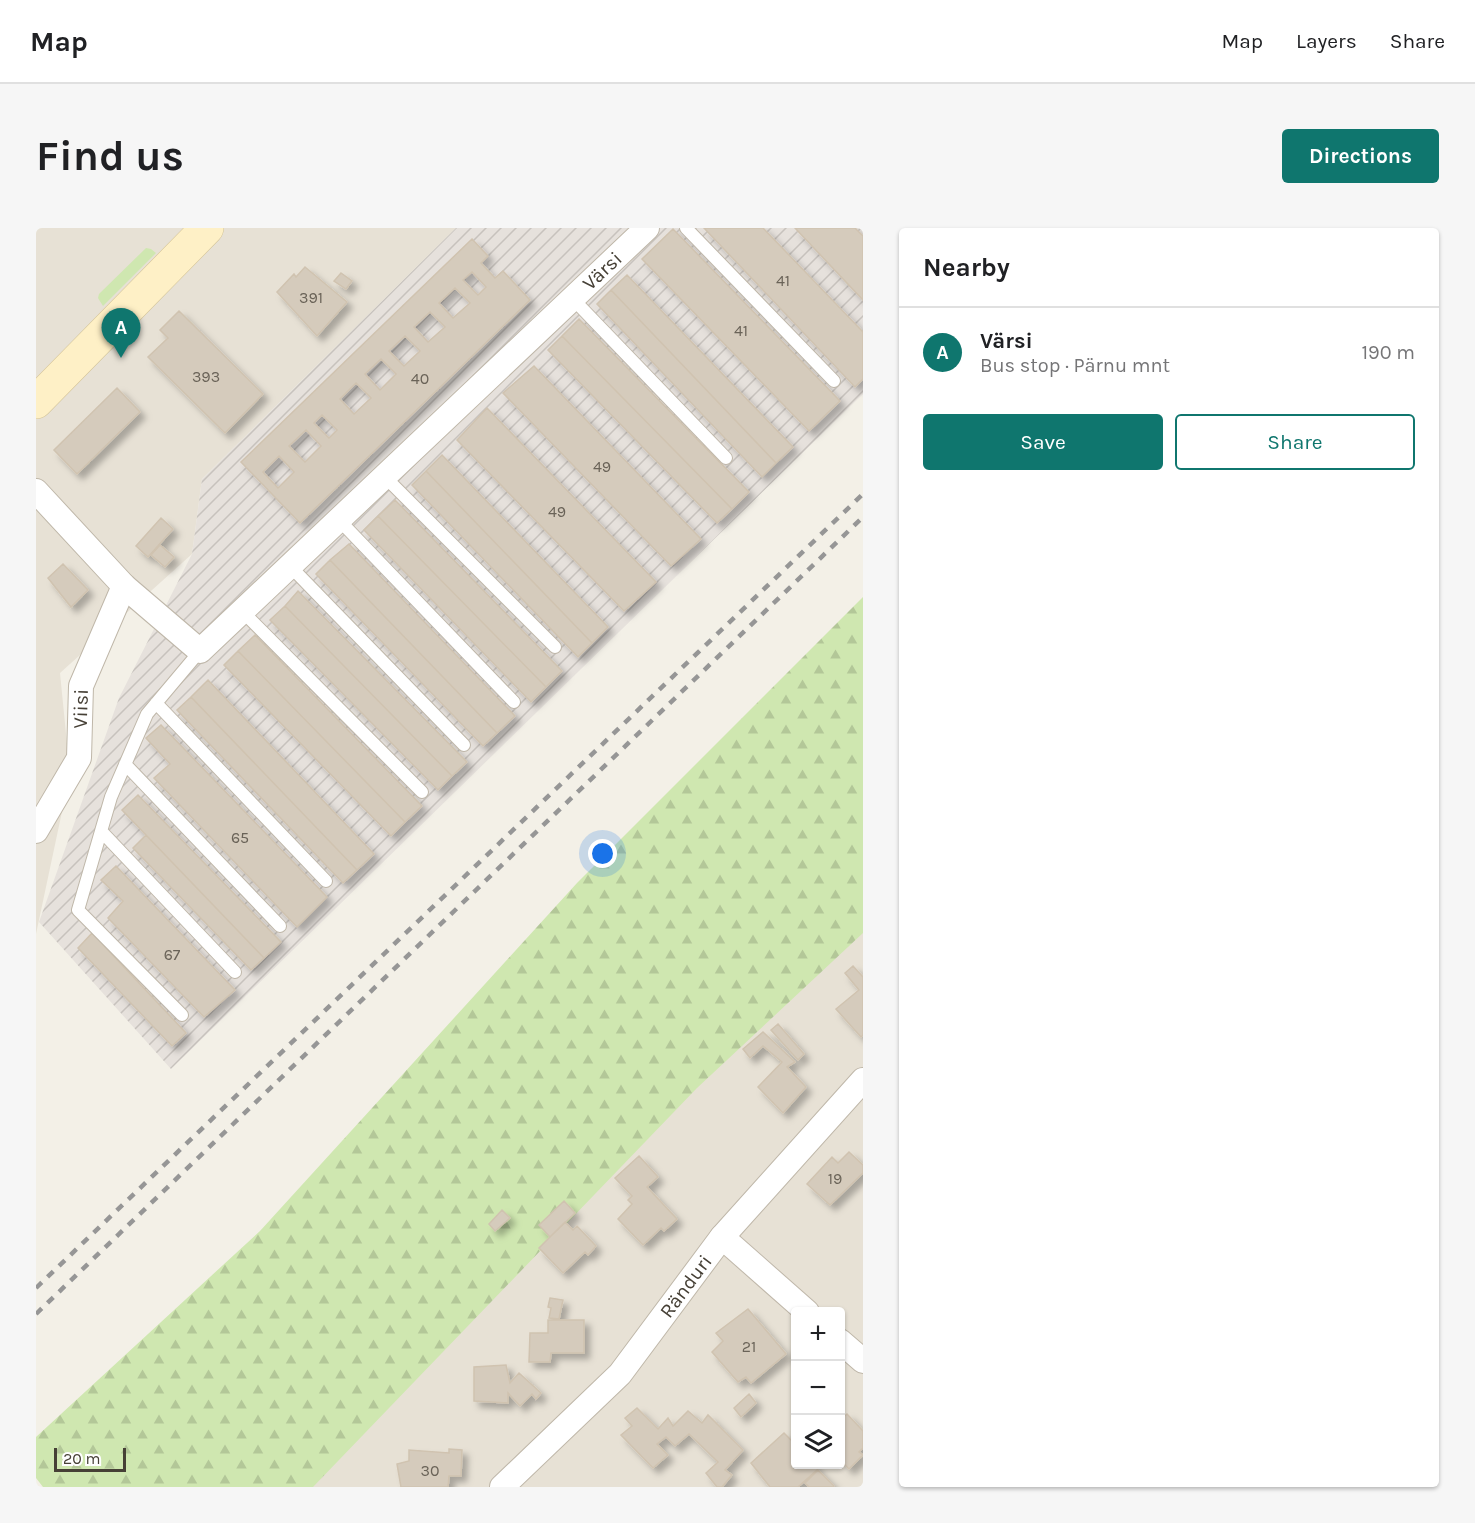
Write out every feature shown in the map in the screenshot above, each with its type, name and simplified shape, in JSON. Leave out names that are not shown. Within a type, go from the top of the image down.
[{"type":"main road","points":[[36,402],[207,228]]},
{"type":"street","name":"Värsi","points":[[200,651],[647,228]]},
{"type":"street","points":[[36,491],[124,586],[200,651]]},
{"type":"street","name":"Viisi","points":[[36,831],[79,758],[81,686],[124,586]]},
{"type":"street","name":"Ränduri","points":[[502,1487],[620,1374],[722,1237],[863,1080]]},
{"type":"street","points":[[722,1237],[802,1307]]},
{"type":"street","points":[[845,1345],[863,1360]]},
{"type":"lane","points":[[686,228],[834,381]]},
{"type":"lane","points":[[573,299],[726,458]]},
{"type":"lane","points":[[385,477],[555,647]]},
{"type":"lane","points":[[340,520],[514,702]]},
{"type":"lane","points":[[290,566],[464,746]]},
{"type":"lane","points":[[242,611],[422,792]]},
{"type":"lane","points":[[182,1015],[78,910],[111,796],[147,714],[200,651]]},
{"type":"lane","points":[[156,703],[326,881]]},
{"type":"lane","points":[[125,764],[280,927]]},
{"type":"lane","points":[[102,832],[234,972]]},
{"type":"shaded area","points":[[36,228],[456,228],[202,479],[192,554],[60,673],[70,774],[36,934]]},
{"type":"shaded area","points":[[456,228],[863,228],[863,394],[171,1069],[39,922],[119,698],[192,554],[202,479]]},
{"type":"shaded area","points":[[863,861],[863,1487],[170,1487]]},
{"type":"green space","points":[[146,248],[156,253],[103,306],[98,298],[99,294]]},
{"type":"green space","points":[[863,597],[863,933],[697,1088],[313,1487],[43,1487],[36,1478],[36,1437],[260,1231],[577,883]]},
{"type":"building","points":[[704,228],[763,228],[863,332],[863,379],[855,387]]},
{"type":"building","points":[[795,228],[855,228],[863,236],[863,300]]},
{"type":"building","points":[[673,229],[840,401],[809,431],[642,259]]},
{"type":"building","points":[[472,239],[488,256],[481,263],[495,278],[503,271],[530,300],[300,523],[241,462]],"holes":[[[472,272],[486,287],[478,295],[463,280]],[[455,288],[470,303],[453,318],[439,303]],[[430,312],[445,327],[428,342],[414,327]],[[405,336],[420,351],[404,366],[389,351]],[[381,359],[396,374],[380,390],[365,374]],[[356,383],[371,398],[354,414],[340,399]],[[322,415],[337,430],[329,438],[314,423]],[[306,430],[321,446],[305,462],[289,446]],[[279,456],[294,472],[278,488],[263,472]]]},
{"type":"building","points":[[305,267],[347,302],[317,336],[277,292],[294,274],[296,277]]},
{"type":"building","points":[[341,273],[352,281],[346,289],[334,281]]},
{"type":"building","points":[[627,275],[793,447],[776,463],[611,290]]},
{"type":"building","points":[[611,290],[776,463],[762,477],[597,304]]},
{"type":"building","points":[[179,311],[263,394],[225,433],[148,357],[168,338],[160,330]]},
{"type":"building","points":[[579,319],[749,492],[732,509],[562,336]]},
{"type":"building","points":[[562,336],[732,509],[717,523],[548,350]]},
{"type":"building","points":[[534,366],[701,539],[671,566],[503,393]]},
{"type":"building","points":[[117,388],[140,412],[77,474],[54,450]]},
{"type":"building","points":[[487,408],[656,582],[624,611],[457,440]]},
{"type":"building","points":[[442,455],[608,627],[592,643],[426,471]]},
{"type":"building","points":[[426,471],[592,643],[578,657],[412,485]]},
{"type":"building","points":[[395,500],[562,671],[546,687],[378,516]]},
{"type":"building","points":[[378,516],[546,687],[531,702],[364,530]]},
{"type":"building","points":[[161,518],[173,529],[148,557],[136,546]]},
{"type":"building","points":[[349,544],[515,716],[497,733],[330,560]]},
{"type":"building","points":[[160,545],[174,557],[165,567],[151,555]]},
{"type":"building","points":[[330,560],[497,733],[483,746],[316,574]]},
{"type":"building","points":[[63,564],[88,590],[71,607],[48,578]]},
{"type":"building","points":[[298,591],[467,762],[452,776],[285,606]]},
{"type":"building","points":[[285,606],[452,776],[438,790],[270,620]]},
{"type":"building","points":[[255,635],[422,806],[405,822],[238,651]]},
{"type":"building","points":[[238,651],[405,822],[391,836],[224,665]]},
{"type":"building","points":[[208,680],[374,854],[357,870],[191,697]]},
{"type":"building","points":[[191,697],[357,870],[343,883],[177,710]]},
{"type":"building","points":[[161,725],[327,897],[297,927],[154,778],[170,764],[146,738]]},
{"type":"building","points":[[138,795],[281,942],[264,958],[122,810]]},
{"type":"building","points":[[146,835],[264,958],[251,970],[133,848]]},
{"type":"building","points":[[116,866],[235,990],[204,1017],[108,918],[123,901],[101,880]]},
{"type":"building","points":[[92,933],[186,1033],[172,1046],[78,948]]},
{"type":"building","points":[[853,966],[863,977],[863,1035],[861,1037],[836,1009],[859,990],[845,973]]},
{"type":"building","points":[[778,1024],[804,1054],[798,1060],[771,1030]]},
{"type":"building","points":[[763,1032],[795,1062],[787,1067],[806,1087],[783,1113],[758,1087],[782,1062],[763,1046],[750,1058],[743,1049]]},
{"type":"building","points":[[849,1152],[863,1165],[863,1173],[830,1205],[807,1184],[832,1157],[838,1163]]},
{"type":"building","points":[[639,1156],[658,1177],[647,1187],[677,1219],[664,1231],[661,1228],[643,1245],[618,1219],[632,1204],[628,1200],[632,1196],[615,1178]]},
{"type":"building","points":[[564,1201],[575,1213],[550,1237],[539,1225]]},
{"type":"building","points":[[502,1210],[510,1218],[495,1231],[489,1224]]},
{"type":"building","points":[[565,1222],[573,1230],[577,1226],[596,1246],[588,1255],[585,1252],[563,1273],[539,1248]]},
{"type":"building","points":[[550,1298],[563,1300],[559,1319],[549,1318]]},
{"type":"building","points":[[748,1309],[786,1354],[751,1383],[746,1377],[738,1382],[712,1352],[723,1341],[716,1333]]},
{"type":"building","points":[[548,1320],[584,1320],[584,1353],[551,1353],[550,1362],[529,1362],[530,1333],[548,1333]]},
{"type":"building","points":[[506,1365],[510,1383],[519,1373],[541,1393],[536,1399],[532,1394],[520,1406],[508,1393],[508,1403],[474,1401],[474,1367]]},
{"type":"building","points":[[749,1394],[756,1403],[741,1417],[734,1408]]},
{"type":"building","points":[[637,1408],[658,1429],[668,1418],[673,1426],[688,1411],[702,1423],[708,1415],[743,1450],[725,1470],[732,1475],[722,1487],[717,1487],[706,1473],[718,1462],[689,1434],[675,1446],[666,1437],[657,1444],[668,1455],[653,1468],[621,1435],[632,1426],[625,1418]]},
{"type":"building","points":[[847,1414],[863,1431],[863,1448],[859,1452],[863,1455],[849,1469],[845,1465],[845,1416]]},
{"type":"building","points":[[784,1433],[791,1440],[791,1469],[818,1469],[798,1487],[770,1487],[751,1463]]},
{"type":"building","points":[[449,1449],[462,1450],[461,1476],[449,1476],[448,1487],[401,1487],[397,1464],[409,1461],[409,1450],[449,1453]]},
{"type":"building","points":[[818,1470],[833,1487],[809,1487],[805,1483]]},
{"type":"railway","points":[[36,1288],[863,494]]},
{"type":"railway","points":[[36,1314],[863,517]]},
{"type":"place","name":"Värsi","points":[[121,358]]}]
